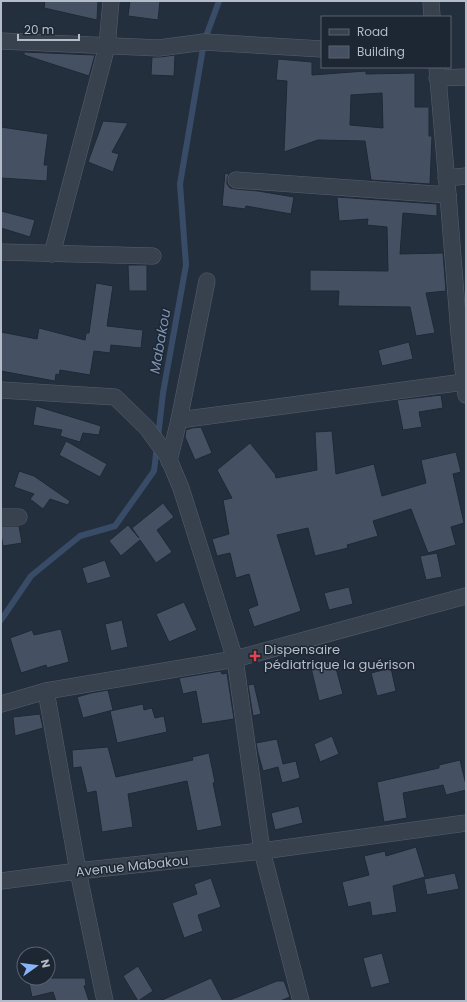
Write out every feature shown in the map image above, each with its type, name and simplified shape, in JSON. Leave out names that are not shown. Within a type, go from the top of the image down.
[{"type":"street","points":[[52,254],[107,46],[111,1]]},
{"type":"street","points":[[431,1],[432,16]]},
{"type":"street","points":[[1,41],[159,48],[204,42],[321,49]]},
{"type":"street","points":[[179,420],[465,389],[462,332],[437,72],[466,76]]},
{"type":"street","points":[[446,178],[466,176]]},
{"type":"street","points":[[236,180],[448,195]]},
{"type":"street","points":[[1,252],[153,256]]},
{"type":"street","points":[[168,459],[179,420],[207,281]]},
{"type":"street","points":[[1,390],[115,397],[147,428],[168,459],[181,488],[235,659],[262,851],[301,1001]]},
{"type":"street","points":[[1,517],[19,517]]},
{"type":"street","points":[[1,704],[46,691],[235,659],[466,596]]},
{"type":"street","points":[[46,691],[78,871],[105,1001]]},
{"type":"street","name":"Avenue Mabakou","points":[[1,881],[262,851],[466,823]]},
{"type":"building","points":[[45,1],[98,1],[97,20],[44,8]]},
{"type":"building","points":[[130,1],[160,1],[158,20],[128,16]]},
{"type":"building","points":[[24,52],[95,55],[89,76],[24,55]]},
{"type":"building","points":[[175,55],[174,76],[151,75],[152,57]]},
{"type":"building","points":[[278,59],[312,62],[312,75],[366,71],[366,74],[415,73],[415,107],[429,107],[429,136],[432,136],[430,184],[371,180],[365,141],[318,140],[284,152],[287,81],[276,80]],"holes":[[[382,93],[383,128],[350,125],[351,95]]]},
{"type":"building","points":[[103,121],[128,123],[112,152],[119,154],[113,172],[88,162]]},
{"type":"building","points":[[1,127],[48,134],[44,165],[48,165],[47,181],[1,178]]},
{"type":"building","points":[[225,173],[229,174],[227,184],[230,188],[294,197],[291,214],[246,206],[245,209],[222,206]]},
{"type":"building","points":[[337,197],[437,204],[437,216],[403,213],[400,254],[443,253],[446,291],[426,293],[435,333],[416,336],[410,307],[338,306],[339,291],[310,291],[310,270],[388,271],[387,227],[367,225],[368,219],[339,221]]},
{"type":"building","points":[[1,211],[35,220],[30,237],[1,228]]},
{"type":"building","points":[[128,265],[147,265],[147,291],[129,291]]},
{"type":"building","points":[[96,283],[113,286],[107,326],[143,330],[141,348],[111,345],[110,353],[94,351],[90,375],[60,370],[59,375],[56,374],[55,381],[1,371],[1,332],[37,339],[39,328],[85,340],[86,333],[89,333]]},
{"type":"building","points":[[409,342],[413,359],[382,366],[378,350]]},
{"type":"building","points":[[441,395],[443,408],[419,412],[422,427],[403,430],[397,400]]},
{"type":"building","points":[[36,406],[101,426],[99,435],[83,433],[80,442],[60,436],[62,430],[33,425]]},
{"type":"building","points":[[201,427],[212,453],[195,460],[185,437],[186,430]]},
{"type":"building","points":[[332,431],[336,474],[374,464],[382,496],[426,483],[421,460],[456,452],[461,472],[453,474],[464,523],[451,527],[456,545],[428,553],[411,509],[373,521],[378,536],[347,545],[348,548],[315,556],[308,528],[277,535],[301,611],[254,627],[248,609],[258,605],[249,574],[236,578],[230,553],[217,556],[212,539],[229,534],[223,500],[232,498],[217,470],[250,443],[275,474],[276,478],[317,470],[315,432]]},
{"type":"building","points":[[66,441],[107,464],[100,477],[59,455]]},
{"type":"building","points":[[19,471],[34,476],[70,501],[68,505],[50,499],[43,509],[30,499],[34,494],[14,487]]},
{"type":"building","points":[[163,503],[174,517],[157,530],[172,552],[156,563],[140,540],[121,556],[109,541],[128,525],[139,538],[132,528]]},
{"type":"building","points":[[1,526],[19,526],[22,543],[3,546]]},
{"type":"building","points":[[437,553],[442,577],[426,580],[420,556]]},
{"type":"building","points":[[105,560],[111,577],[87,584],[82,568]]},
{"type":"building","points":[[349,587],[353,604],[329,610],[324,593]]},
{"type":"building","points":[[184,602],[197,630],[169,642],[156,614]]},
{"type":"building","points":[[122,620],[128,647],[111,651],[105,624]]},
{"type":"building","points":[[61,629],[69,662],[47,668],[46,665],[21,673],[10,638],[32,630],[34,635]]},
{"type":"building","points":[[334,661],[343,694],[319,701],[311,668]]},
{"type":"building","points":[[391,668],[396,691],[377,696],[371,673]]},
{"type":"building","points":[[221,671],[222,674],[227,673],[234,719],[202,724],[196,691],[183,694],[179,678]]},
{"type":"building","points":[[254,684],[261,714],[253,716],[248,685]]},
{"type":"building","points":[[108,690],[113,710],[83,718],[77,697]]},
{"type":"building","points":[[143,704],[144,710],[152,708],[155,718],[164,716],[167,732],[117,743],[110,711]]},
{"type":"building","points":[[40,714],[43,728],[15,736],[13,717]]},
{"type":"building","points":[[332,736],[339,754],[320,762],[314,744]]},
{"type":"building","points":[[277,739],[283,764],[296,761],[300,778],[282,783],[278,767],[263,771],[256,743]]},
{"type":"building","points":[[108,747],[116,777],[193,760],[192,757],[209,753],[215,782],[213,783],[222,826],[197,831],[187,781],[128,794],[133,827],[102,832],[96,791],[87,793],[81,767],[73,768],[72,750]]},
{"type":"building","points":[[460,760],[466,790],[446,795],[443,785],[403,793],[407,818],[384,822],[377,782],[439,768],[439,765]]},
{"type":"building","points":[[299,806],[303,823],[275,830],[271,813]]},
{"type":"building","points":[[416,847],[425,877],[393,886],[397,912],[372,916],[370,902],[348,907],[342,882],[369,875],[364,856],[385,851],[386,856]]},
{"type":"building","points":[[455,873],[459,889],[427,895],[424,879]]},
{"type":"building","points":[[211,878],[221,907],[198,915],[203,931],[184,938],[172,903],[197,894],[194,884]]},
{"type":"building","points":[[382,953],[390,983],[371,988],[363,958]]},
{"type":"building","points":[[138,966],[153,991],[138,1001],[123,976]]},
{"type":"building","points":[[56,978],[85,978],[86,985],[84,986],[89,1001],[56,1001],[53,992],[32,997],[30,986],[56,986]]},
{"type":"building","points":[[211,978],[223,1001],[160,1001]]},
{"type":"building","points":[[277,981],[284,981],[290,997],[280,1001],[230,1001],[230,1000]]},
{"type":"waterway","name":"Mabakou","points":[[158,437],[163,393],[186,265],[180,184],[204,42],[219,1]]},
{"type":"waterway","name":"Mabakou","points":[[1,620],[31,576],[80,536],[115,526],[154,471],[157,446]]},
{"type":"place","name":"Dispensaire pédiatrique la guérison","points":[[255,656]]}]
